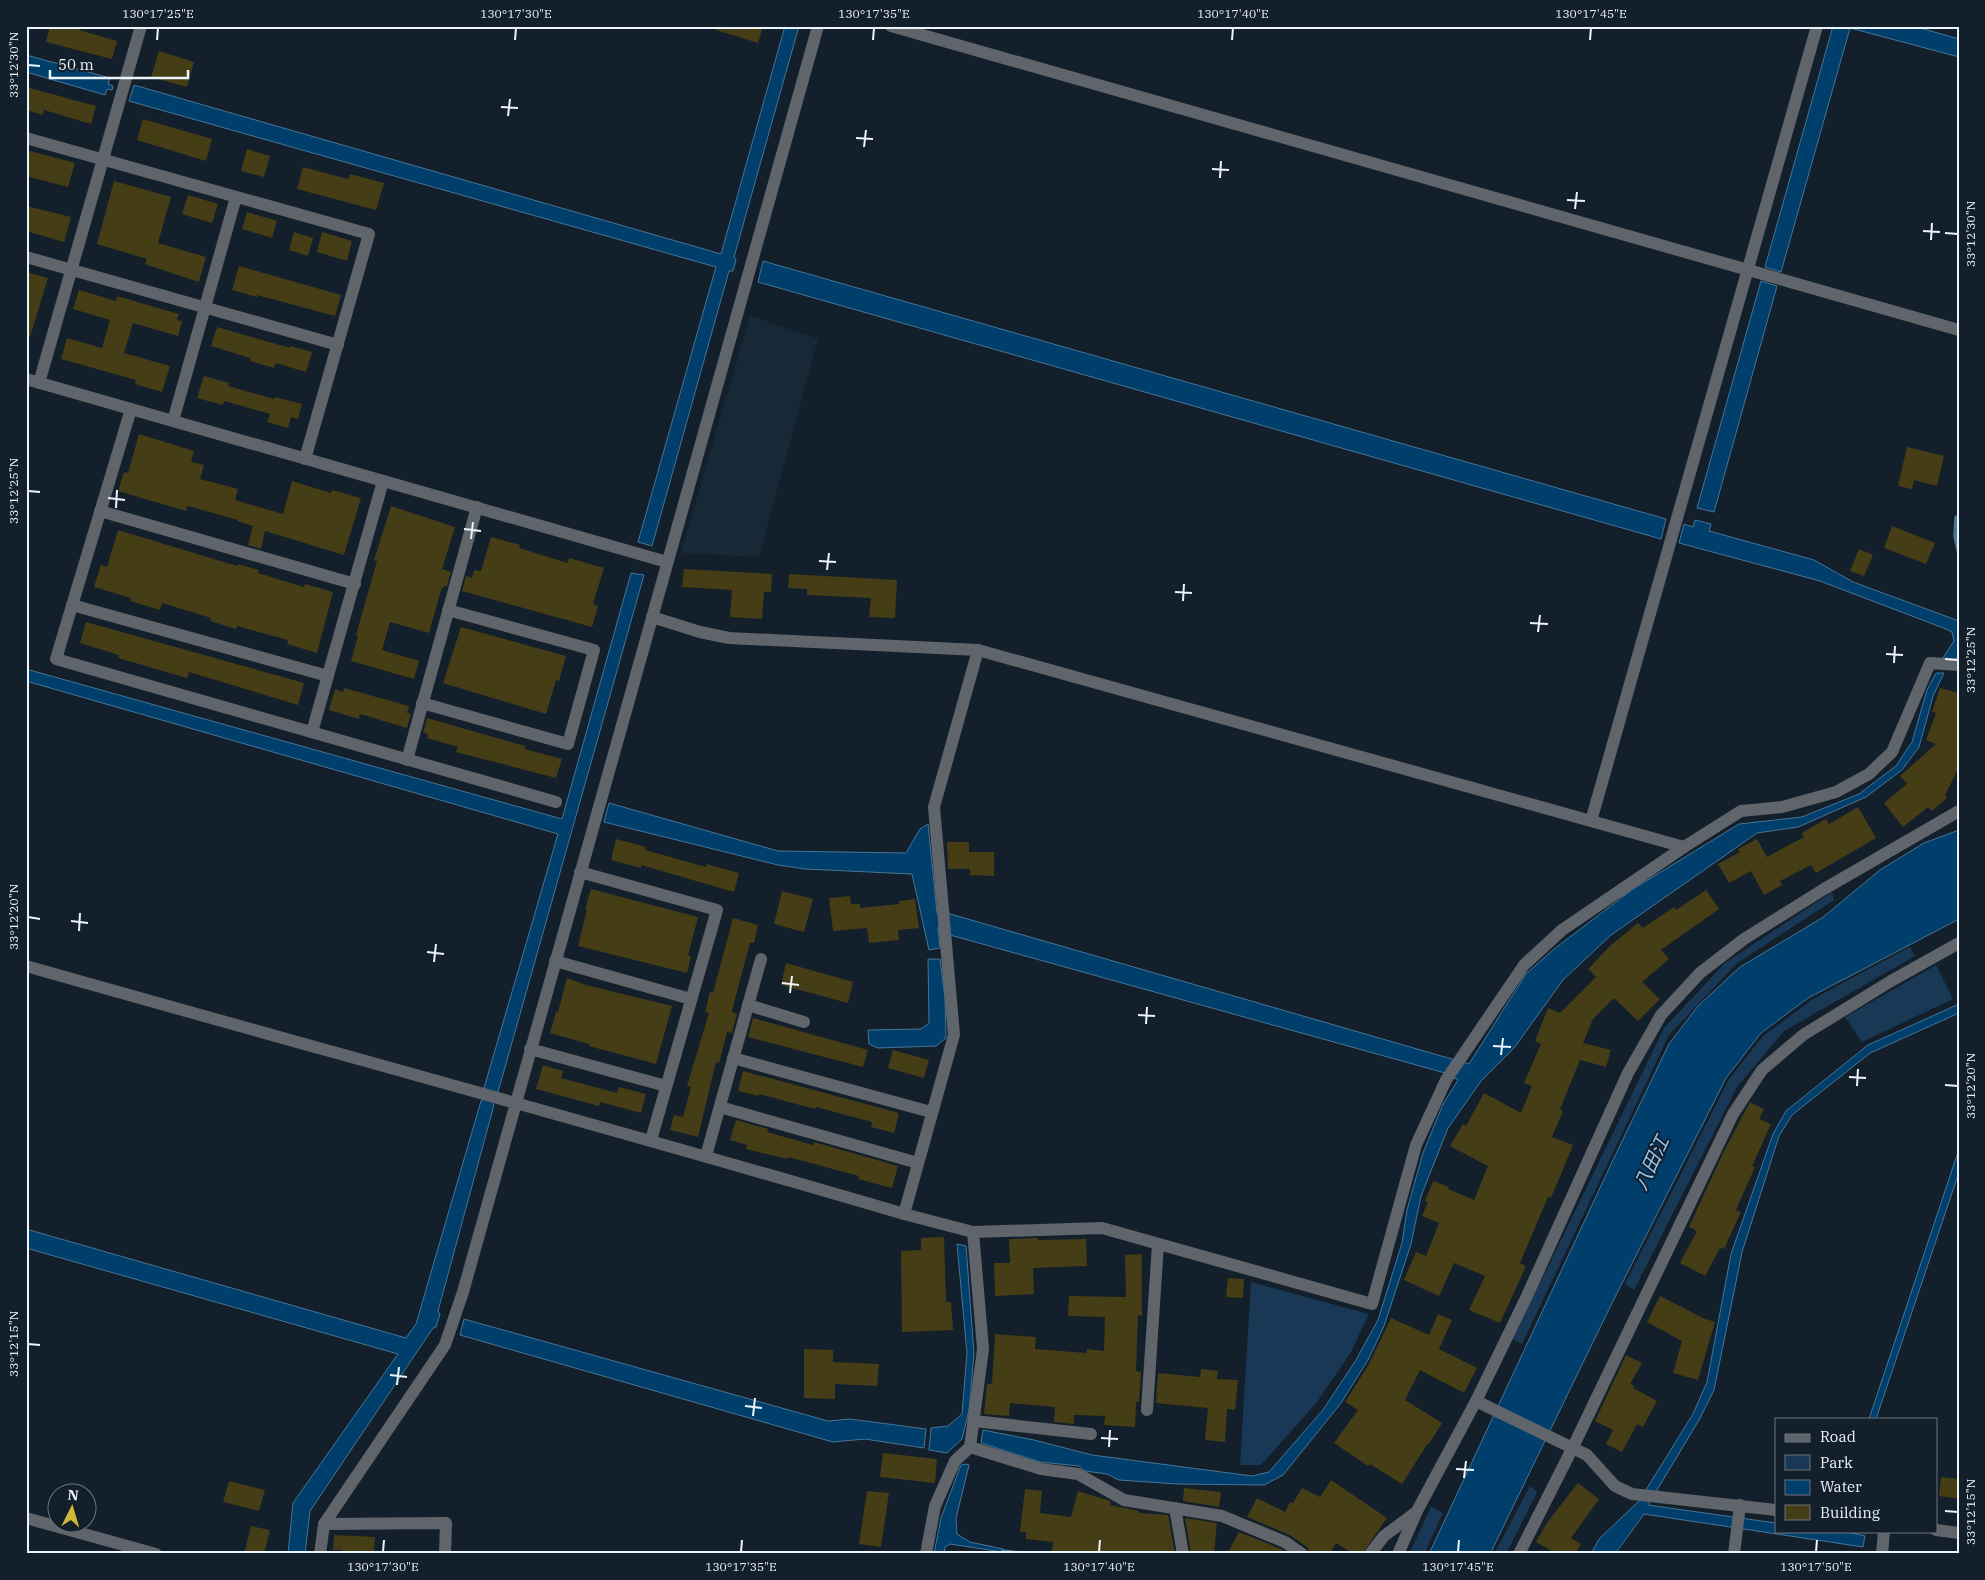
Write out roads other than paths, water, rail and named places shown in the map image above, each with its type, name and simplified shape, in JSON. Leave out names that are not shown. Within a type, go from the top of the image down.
[{"type":"street","points":[[141,26],[71,270],[32,381],[667,562]]},
{"type":"street","points":[[320,1554],[324,1524],[445,1345],[463,1292],[818,26]]},
{"type":"street","points":[[891,26],[1959,330]]},
{"type":"street","points":[[1591,821],[1817,26]]},
{"type":"street","points":[[26,138],[369,234],[305,459]]},
{"type":"street","points":[[173,421],[236,197]]},
{"type":"street","points":[[26,257],[338,345]]},
{"type":"street","points":[[131,409],[56,659],[556,802]]},
{"type":"street","points":[[312,732],[384,482]]},
{"type":"street","points":[[407,760],[477,507]]},
{"type":"street","points":[[100,511],[355,584]]},
{"type":"street","points":[[72,605],[328,676]]},
{"type":"street","points":[[422,703],[568,744],[594,650],[448,610]]},
{"type":"street","points":[[652,617],[728,638],[978,650],[1684,847]]},
{"type":"street","points":[[904,1214],[954,1035],[934,807],[978,650]]},
{"type":"street","points":[[26,966],[973,1232],[1102,1228],[1372,1304],[1416,1145],[1446,1080],[1524,964],[1562,930],[1740,811],[1782,807],[1836,792],[1869,774],[1892,752],[1930,663],[1959,665]]},
{"type":"street","points":[[1398,1554],[1531,1288],[1628,1073],[1661,1015],[1700,974],[1744,939],[1824,889],[1959,811]]},
{"type":"street","points":[[580,872],[717,910],[651,1140]]},
{"type":"street","points":[[1519,1554],[1573,1447],[1733,1114],[1762,1070],[1804,1035],[1890,981],[1959,943]]},
{"type":"street","points":[[706,1156],[761,959]]},
{"type":"street","points":[[555,961],[691,999]]},
{"type":"street","points":[[748,1005],[804,1022]]},
{"type":"street","points":[[530,1049],[666,1086]]},
{"type":"street","points":[[733,1058],[931,1112]]},
{"type":"street","points":[[720,1107],[918,1163]]},
{"type":"street","points":[[926,1554],[935,1506],[955,1461],[970,1447],[974,1421],[983,1349],[973,1232]]},
{"type":"street","points":[[1147,1410],[1158,1244]]},
{"type":"street","points":[[1476,1401],[1587,1455],[1615,1486],[1632,1494],[1775,1510]]},
{"type":"street","points":[[974,1421],[1092,1434]]},
{"type":"street","points":[[970,1447],[1041,1469],[1078,1474],[1124,1500],[1222,1516],[1284,1542],[1302,1554]]},
{"type":"street","points":[[1734,1554],[1740,1505]]},
{"type":"street","points":[[1175,1508],[1183,1554]]},
{"type":"street","points":[[1370,1554],[1384,1536],[1418,1512]]},
{"type":"street","points":[[26,1518],[156,1554]]},
{"type":"street","points":[[324,1524],[446,1523],[445,1554]]},
{"type":"street","points":[[1938,1530],[1959,1533]]},
{"type":"street","points":[[1882,1554],[1884,1532]]},
{"type":"water","points":[[785,26],[799,26],[734,257],[736,260],[733,271],[729,271],[652,546],[638,542],[716,267],[129,101],[134,85],[721,254]]},
{"type":"water","points":[[1833,26],[1913,26],[1959,39],[1959,57],[1850,28],[1781,272],[1765,267]]},
{"type":"water","points":[[26,55],[110,78],[108,84],[113,86],[112,90],[107,89],[105,95],[26,72]]},
{"type":"water","points":[[763,261],[1666,519],[1661,539],[758,282]]},
{"type":"water","points":[[1761,281],[1777,286],[1714,512],[1697,508]]},
{"type":"water","points":[[1695,520],[1711,524],[1709,531],[1814,560],[1853,582],[1959,621],[1959,655],[1955,659],[1943,658],[1954,641],[1952,632],[1946,629],[1820,581],[1679,543],[1684,524],[1693,527]]},
{"type":"water","points":[[631,573],[644,575],[498,1092],[493,1104],[438,1311],[440,1314],[436,1327],[433,1328],[310,1511],[305,1554],[288,1554],[293,1503],[398,1354],[26,1248],[26,1229],[406,1338],[416,1324],[486,1089],[484,1088],[558,834],[26,681],[26,669],[562,819]]},
{"type":"water","points":[[1936,673],[1944,673],[1933,696],[1919,747],[1902,770],[1866,797],[1798,827],[1757,833],[1611,935],[1563,980],[1514,1048],[1481,1081],[1448,1128],[1421,1196],[1411,1244],[1384,1326],[1368,1360],[1341,1403],[1283,1475],[1264,1485],[1177,1484],[1119,1480],[1107,1474],[1085,1471],[1079,1466],[1040,1462],[981,1443],[983,1430],[1034,1440],[1092,1455],[1252,1476],[1269,1472],[1323,1410],[1356,1360],[1378,1320],[1402,1243],[1407,1210],[1423,1153],[1443,1104],[1458,1080],[1445,1073],[950,935],[949,930],[938,927],[940,948],[929,950],[912,874],[805,869],[778,865],[604,822],[609,803],[778,851],[906,853],[920,829],[928,824],[937,913],[947,917],[947,913],[1469,1064],[1526,974],[1554,949],[1633,889],[1739,824],[1802,817],[1859,794],[1896,766],[1912,742],[1927,690]]},
{"type":"water","name":"八田江","points":[[1959,830],[1959,919],[1808,998],[1761,1033],[1726,1078],[1612,1303],[1490,1554],[1429,1554],[1669,1044],[1698,1006],[1740,967],[1822,918],[1880,870],[1924,843]]},
{"type":"water","points":[[928,959],[940,959],[945,998],[946,1038],[936,1046],[878,1048],[869,1044],[868,1030],[921,1029],[929,1023]]},
{"type":"water","points":[[1959,1004],[1959,1013],[1870,1053],[1792,1115],[1779,1136],[1742,1252],[1714,1390],[1699,1420],[1648,1505],[1775,1523],[1775,1532],[1849,1532],[1865,1536],[1863,1547],[1644,1514],[1615,1554],[1591,1554],[1599,1539],[1639,1501],[1693,1414],[1707,1382],[1731,1254],[1773,1134],[1786,1111],[1868,1045]]},
{"type":"water","points":[[1959,1149],[1959,1172],[1876,1418],[1869,1418]]},
{"type":"water","points":[[957,1244],[966,1246],[974,1354],[969,1410],[962,1439],[947,1453],[929,1450],[931,1428],[948,1426],[962,1414],[967,1353]]},
{"type":"water","points":[[464,1319],[828,1421],[850,1419],[926,1429],[924,1448],[865,1439],[833,1442],[460,1335]]},
{"type":"water","points":[[961,1465],[969,1465],[956,1518],[957,1534],[970,1542],[1003,1549],[1003,1552],[950,1544],[945,1547],[944,1554],[934,1554],[941,1518]]},
{"type":"waterway","points":[[1957,518],[1956,536],[1959,550]]},
{"type":"waterway","points":[[1003,1552],[1021,1554]]}]
